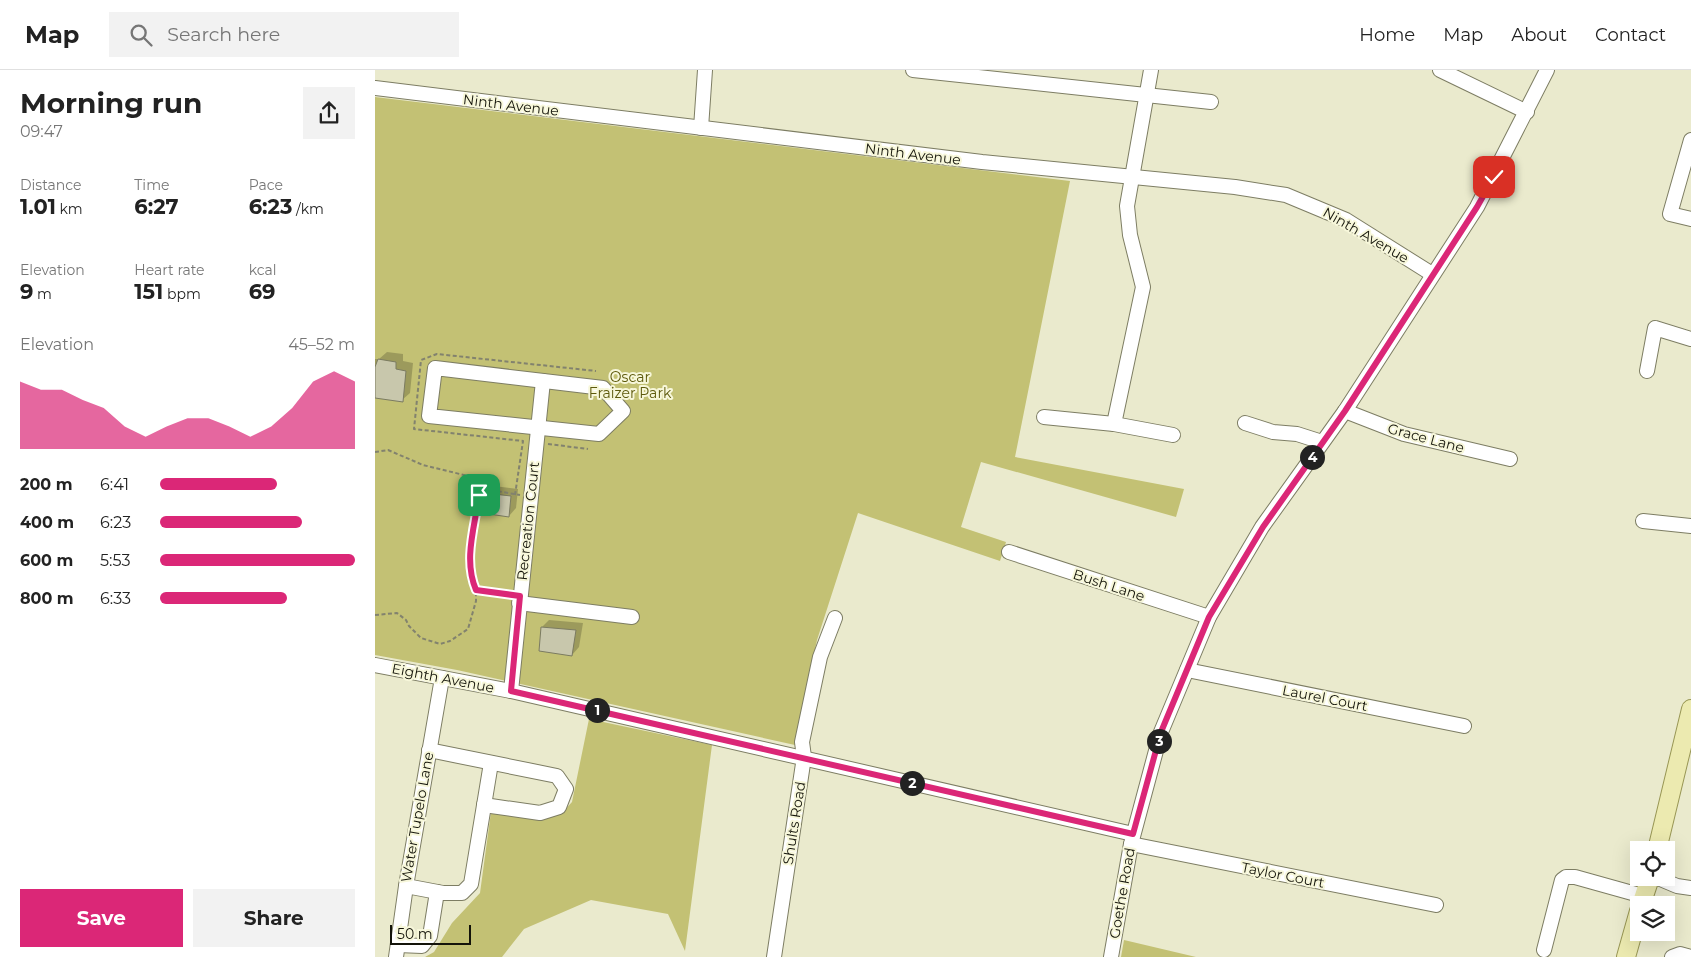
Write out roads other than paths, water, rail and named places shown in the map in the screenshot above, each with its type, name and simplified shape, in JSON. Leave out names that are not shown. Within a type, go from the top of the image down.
[{"type":"main road","points":[[1660,841],[1685,756],[1691,710]]},
{"type":"main road","points":[[1626,957],[1631,941]]},
{"type":"street","points":[[701,128],[705,70]]},
{"type":"street","points":[[913,70],[1211,102]]},
{"type":"street","points":[[1114,424],[1143,287],[1130,235],[1127,206],[1151,70]]},
{"type":"street","points":[[1440,70],[1527,112]]},
{"type":"street","name":"Goethe Road","points":[[1111,957],[1132,839],[1161,732],[1209,617],[1263,527],[1345,411],[1477,207],[1547,70]]},
{"type":"street","name":"Ninth Avenue","points":[[375,88],[982,162],[1131,176],[1285,194],[1346,220],[1432,274]]},
{"type":"street","points":[[1691,140],[1686,174],[1670,214],[1691,219]]},
{"type":"street","points":[[1647,371],[1655,328],[1691,339]]},
{"type":"street","points":[[435,368],[543,381],[603,388],[623,411],[599,434],[429,416],[435,368]]},
{"type":"street","name":"Recreation Court","points":[[511,691],[530,497],[529,442],[537,428],[543,381]]},
{"type":"street","name":"Grace Lane","points":[[1345,411],[1404,434],[1510,459]]},
{"type":"street","points":[[1044,417],[1114,424],[1173,435]]},
{"type":"street","points":[[1245,424],[1273,432],[1297,434],[1322,442]]},
{"type":"street","points":[[1643,521],[1691,526]]},
{"type":"street","name":"Bush Lane","points":[[1009,552],[1209,617]]},
{"type":"street","points":[[519,600],[631,616]]},
{"type":"street","name":"Shults Road","points":[[773,957],[804,757],[801,742],[821,657],[835,618]]},
{"type":"street","name":"Eighth Avenue","points":[[375,665],[511,691],[804,757]]},
{"type":"street","name":"Laurel Court","points":[[1187,670],[1464,726]]},
{"type":"street","name":"Water Tupelo Lane","points":[[397,951],[406,886],[443,678]]},
{"type":"street","points":[[429,750],[557,776],[566,789],[559,807],[541,813],[484,805]]},
{"type":"street","points":[[804,757],[1132,839]]},
{"type":"street","points":[[406,886],[437,892],[461,893],[471,884],[491,763]]},
{"type":"street","name":"Taylor Court","points":[[1132,839],[1437,905]]},
{"type":"street","points":[[1544,950],[1562,880],[1566,877],[1575,877],[1630,900]]},
{"type":"street","points":[[1675,885],[1691,888]]},
{"type":"street","points":[[397,951],[422,946],[430,936],[437,892]]},
{"type":"street","points":[[1672,957],[1680,954],[1691,957]]},
{"type":"park label","name":"Oscar Fraizer Park","points":[[630,386]]}]
